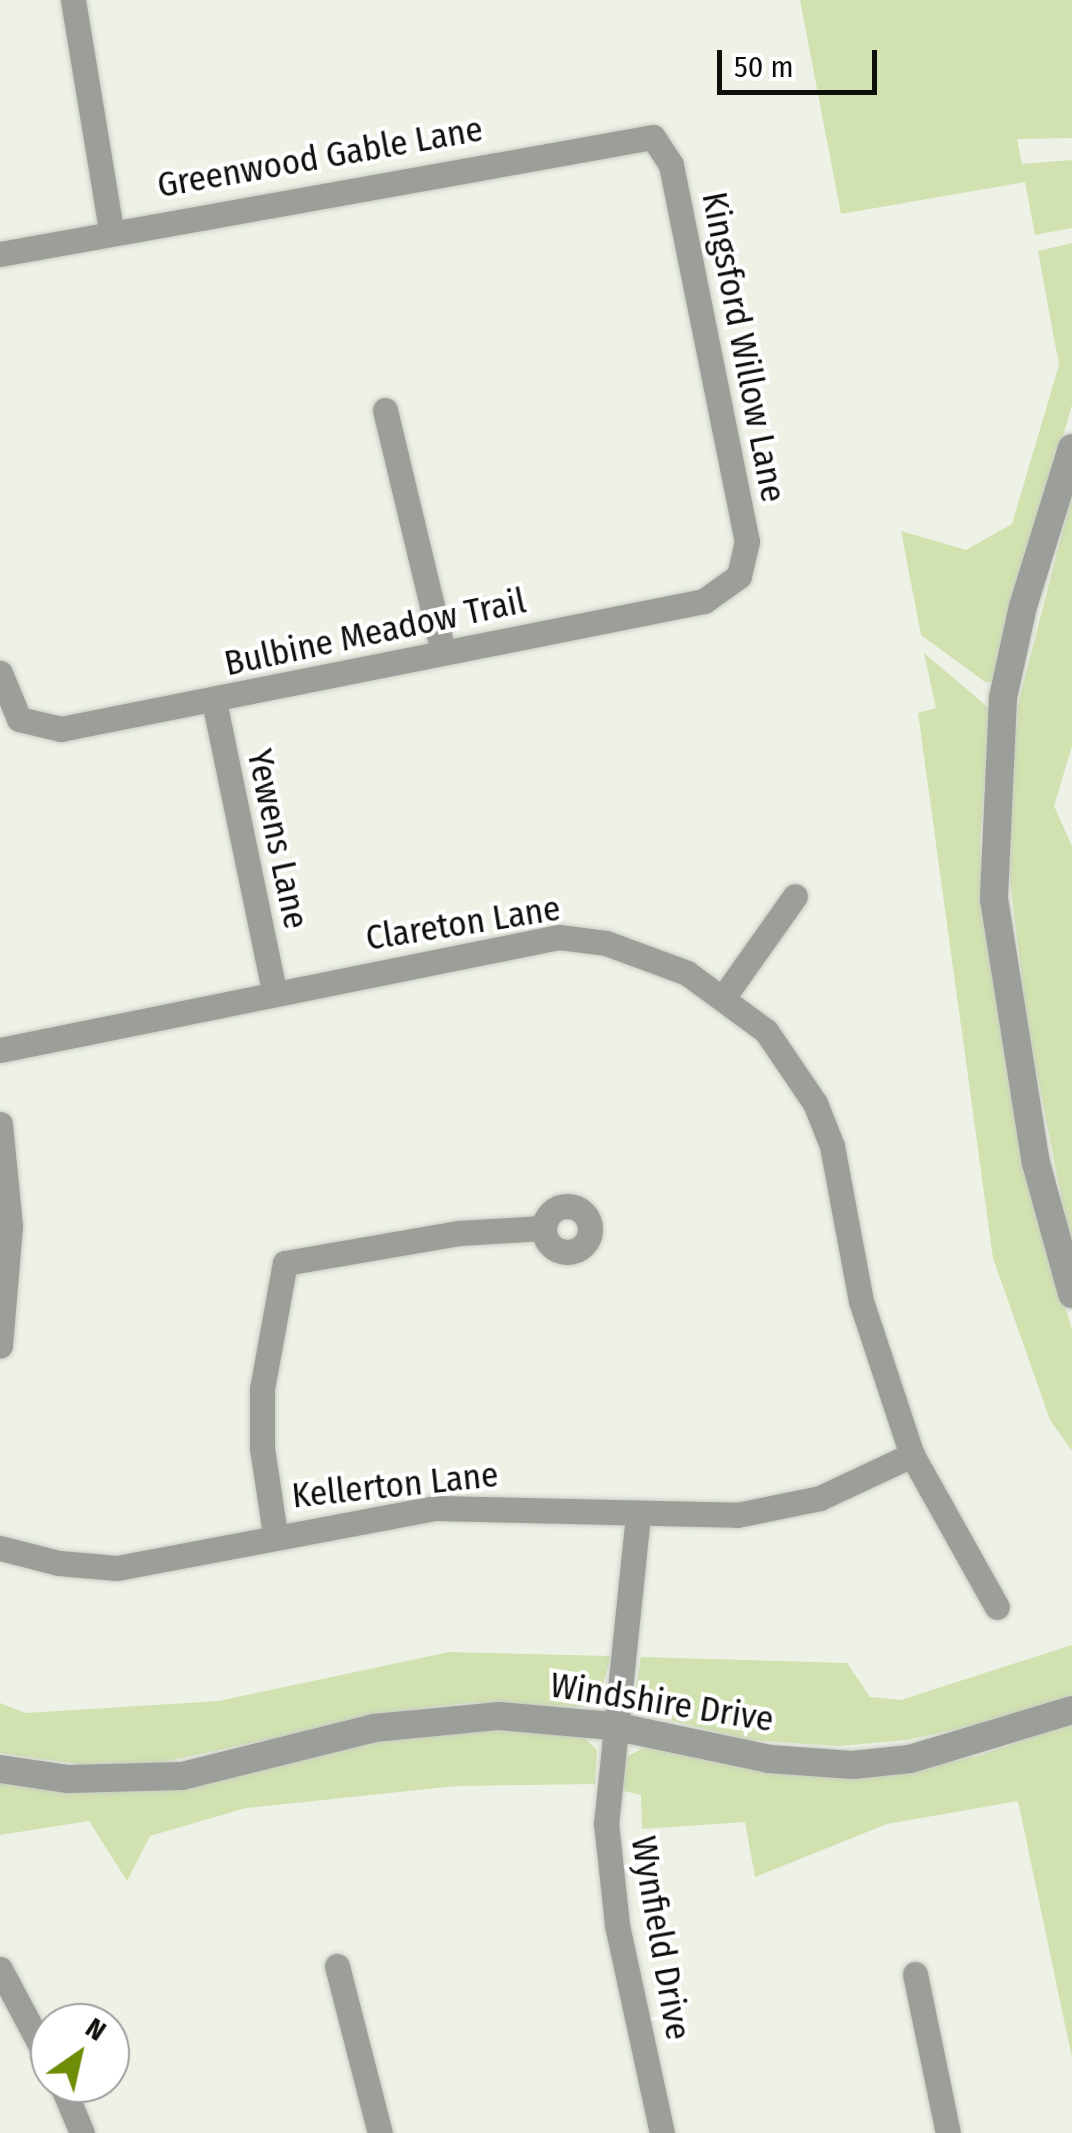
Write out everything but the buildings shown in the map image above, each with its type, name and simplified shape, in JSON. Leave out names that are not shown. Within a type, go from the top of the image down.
[{"type":"street","points":[[73,0],[111,230]]},
{"type":"street","name":"Greenwood Gable Lane","points":[[0,254],[111,230],[654,137]]},
{"type":"street","name":"Kingsford Willow Lane","points":[[654,137],[671,165],[747,542],[739,576]]},
{"type":"street","points":[[385,410],[443,652]]},
{"type":"street","points":[[1072,448],[1023,606],[1003,698],[994,899],[1036,1164],[1072,1294]]},
{"type":"street","name":"Bulbine Meadow Trail","points":[[0,672],[19,719],[61,728],[214,701],[704,600],[739,576]]},
{"type":"street","name":"Yewens Lane","points":[[214,701],[274,992]]},
{"type":"street","points":[[725,996],[794,896]]},
{"type":"street","name":"Clareton Lane","points":[[0,1050],[560,937],[648,956],[725,996],[766,1031],[814,1102],[832,1146],[861,1301],[912,1455],[997,1607]]},
{"type":"street","points":[[0,1124],[10,1226],[0,1346]]},
{"type":"street","points":[[274,1534],[262,1389],[286,1264],[459,1233],[543,1228]]},
{"type":"street","name":"Kellerton Lane","points":[[0,1548],[60,1564],[116,1568],[274,1534],[436,1508],[496,1506],[638,1516],[781,1510],[862,1482],[912,1455]]},
{"type":"street","name":"Wynfield Drive","points":[[638,1516],[613,1726],[606,1823],[617,1925],[662,2133]]},
{"type":"street","name":"Windshire Drive","points":[[0,1769],[68,1779],[182,1776],[432,1720],[498,1716],[613,1726],[769,1760],[853,1764],[910,1759],[1072,1710]]},
{"type":"street","points":[[337,1966],[380,2133]]},
{"type":"street","points":[[0,1970],[30,2026]]},
{"type":"street","points":[[915,1974],[948,2133]]},
{"type":"street","points":[[69,2103],[82,2133]]},
{"type":"green space","points":[[800,0],[1072,0],[1072,138],[1017,139],[1022,164],[1072,160],[1072,228],[1035,235],[1025,182],[841,214]]},
{"type":"green space","points":[[1072,243],[1072,405],[993,682],[985,682],[921,635],[901,531],[966,550],[1012,524],[1059,365],[1038,251]]},
{"type":"green space","points":[[1072,495],[1072,746],[1054,806],[1072,846],[1072,1251],[1027,1023],[1007,854],[1018,704]]},
{"type":"green space","points":[[924,653],[990,709],[980,845],[985,923],[1030,1190],[1072,1330],[1072,1451],[1050,1420],[993,1258],[918,713],[936,708]]},
{"type":"green space","points":[[1072,1645],[1072,1695],[1008,1718],[907,1740],[839,1746],[747,1740],[642,1713],[634,1700],[641,1657],[847,1663],[870,1697],[901,1700]]},
{"type":"green space","points":[[449,1652],[611,1656],[598,1703],[580,1707],[468,1703],[406,1710],[158,1763],[78,1764],[0,1753],[0,1703],[26,1713],[219,1701]]},
{"type":"green space","points":[[1072,1723],[1072,2058],[1018,1801],[887,1824],[755,1877],[745,1822],[642,1829],[641,1795],[620,1790],[624,1758],[651,1744],[891,1774],[978,1756]]},
{"type":"green space","points":[[451,1729],[568,1732],[586,1739],[597,1750],[595,1784],[456,1786],[246,1808],[150,1836],[127,1881],[89,1821],[0,1835],[0,1781],[344,1747]]}]
